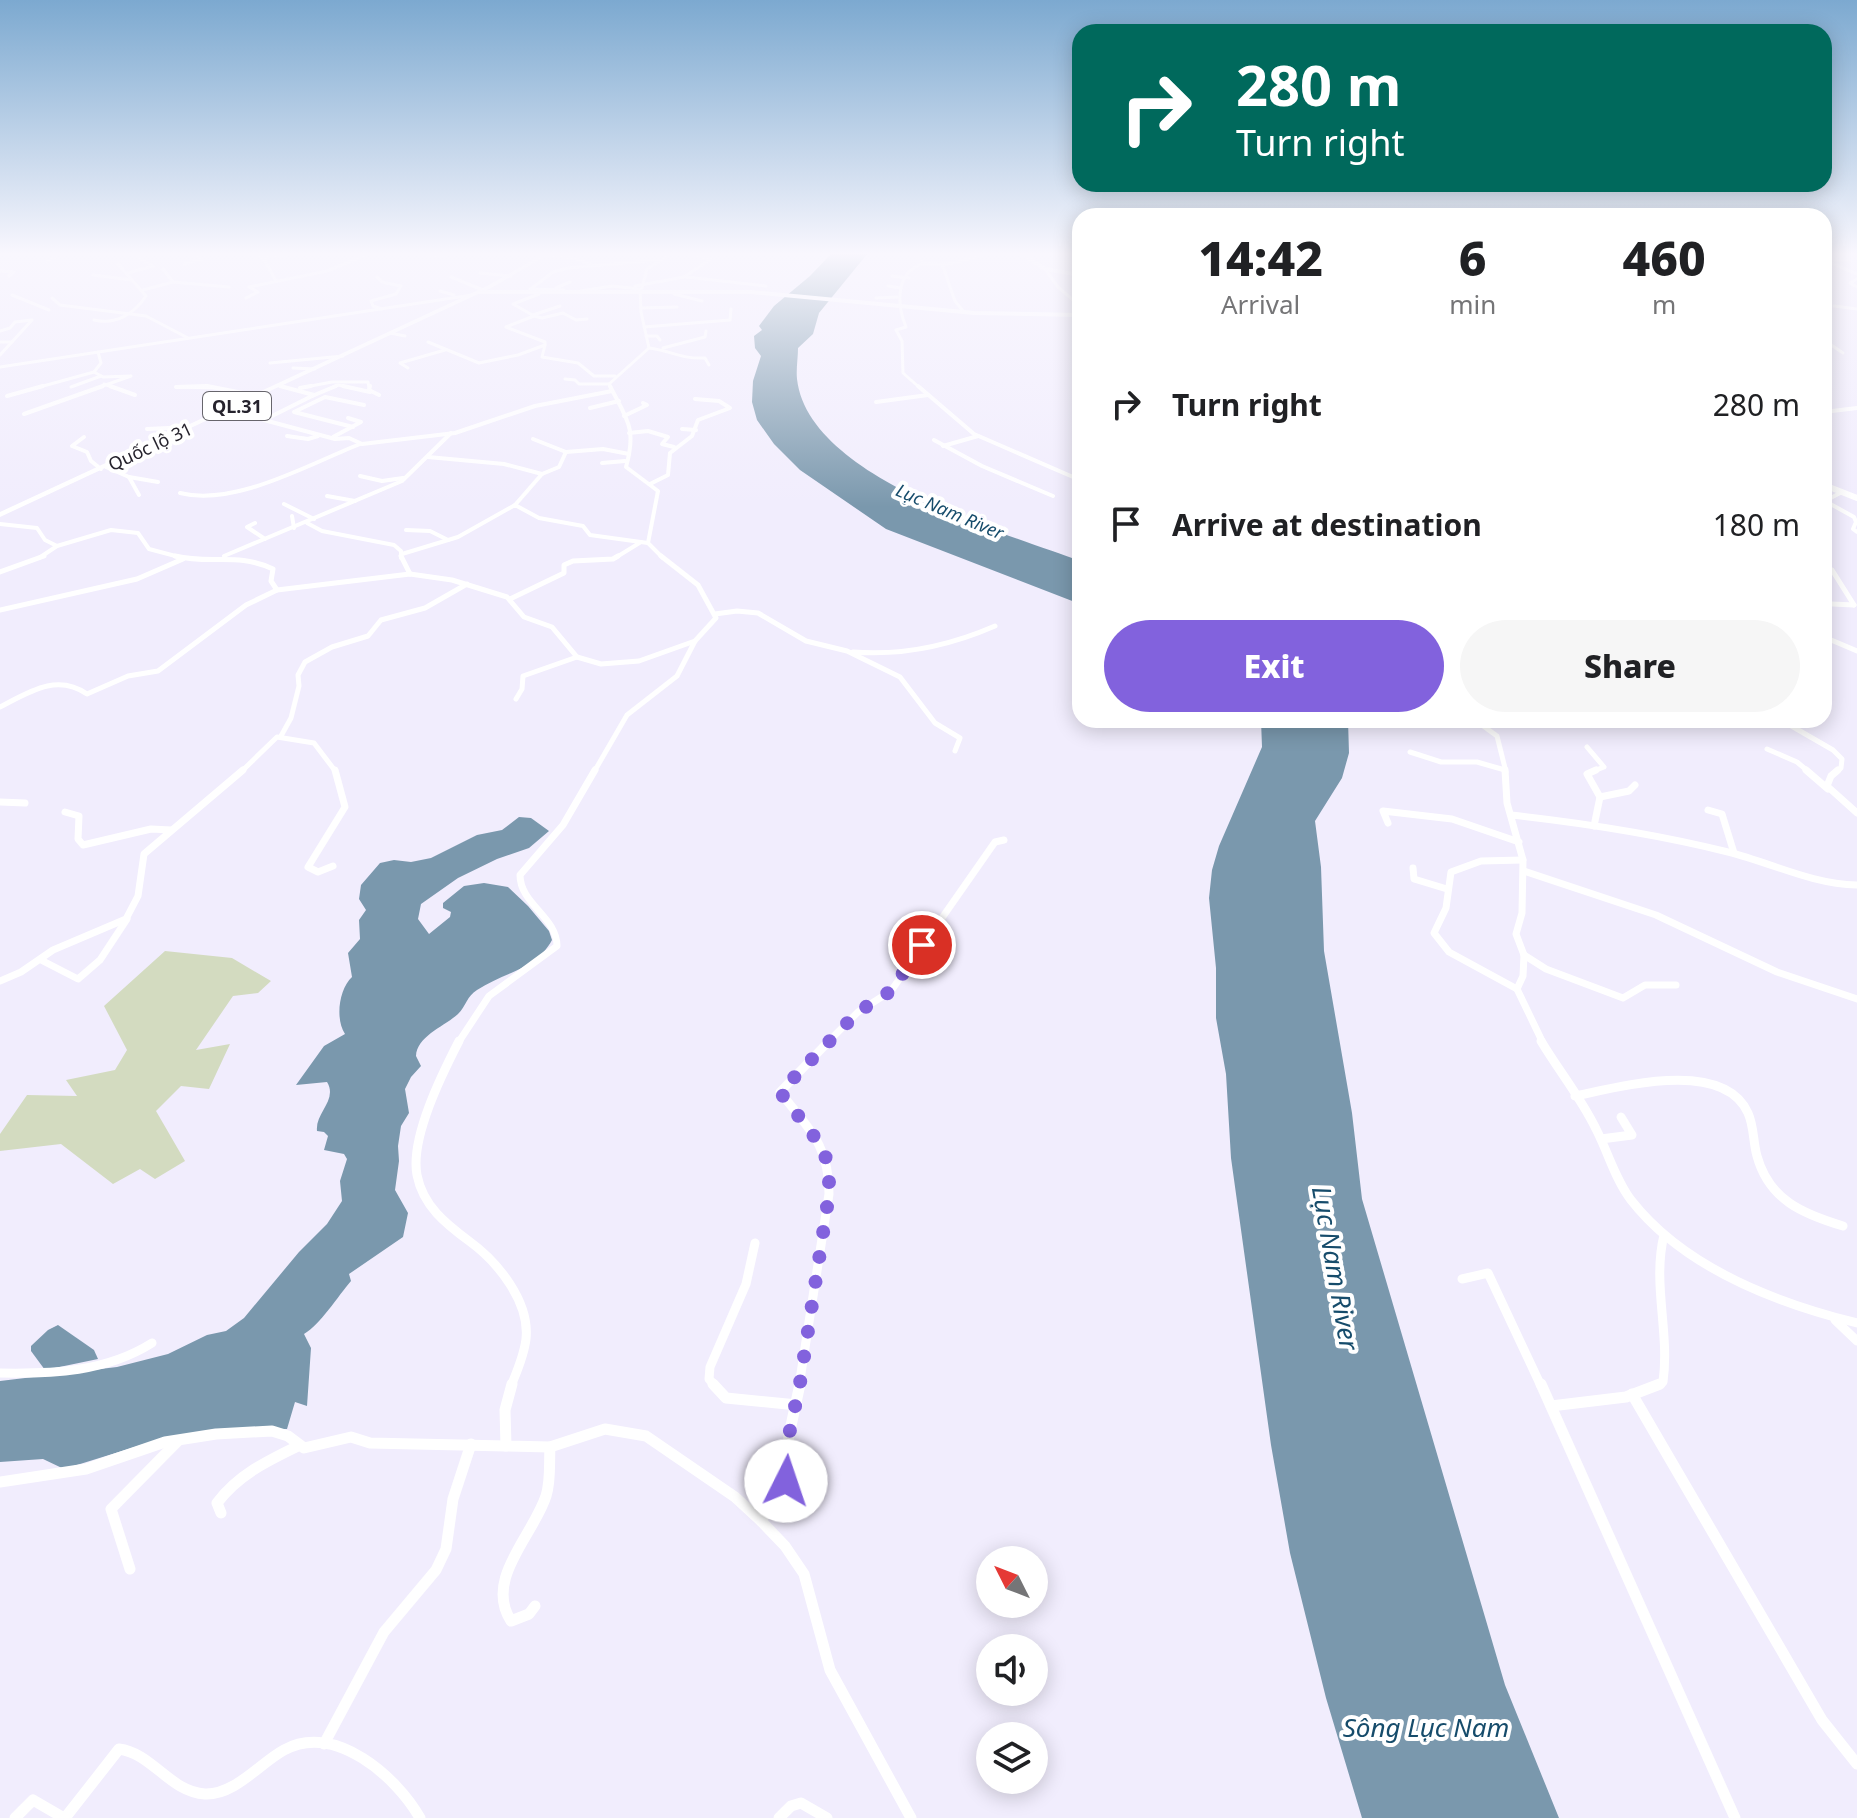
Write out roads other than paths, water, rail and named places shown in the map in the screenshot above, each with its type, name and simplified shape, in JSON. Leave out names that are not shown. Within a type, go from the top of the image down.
[{"type":"highway","name":"Quốc lộ 31","points":[[0,515],[380,338]]},
{"type":"street","points":[[0,355],[16,338]]},
{"type":"street","points":[[0,367],[188,338]]},
{"type":"street","points":[[534,338],[545,342],[542,357],[573,362],[594,376],[617,374]]},
{"type":"street","points":[[647,338],[649,348]]},
{"type":"street","points":[[611,388],[617,374],[649,348],[661,349],[703,338]]},
{"type":"street","points":[[900,338],[903,373],[978,436],[1072,477]]},
{"type":"street","points":[[0,342],[12,342]]},
{"type":"street","points":[[428,342],[479,363],[518,355],[545,345]]},
{"type":"street","points":[[1832,345],[1843,353]]},
{"type":"street","points":[[661,349],[684,359],[705,358],[709,365]]},
{"type":"street","points":[[408,368],[400,363],[445,350]]},
{"type":"street","points":[[7,396],[94,372],[101,363],[98,352]]},
{"type":"street","points":[[270,363],[343,356]]},
{"type":"street","points":[[308,363],[325,364]]},
{"type":"street","points":[[569,367],[584,367]]},
{"type":"street","points":[[305,374],[290,370],[315,369]]},
{"type":"street","points":[[602,371],[617,374]]},
{"type":"street","points":[[94,372],[101,376]]},
{"type":"street","points":[[24,414],[131,376],[101,376],[71,387]]},
{"type":"street","points":[[565,379],[611,388]]},
{"type":"street","points":[[294,388],[332,382],[368,382],[370,392]]},
{"type":"street","points":[[104,384],[135,395]]},
{"type":"street","points":[[360,444],[349,438],[331,438],[264,420],[338,385],[379,395]]},
{"type":"street","points":[[176,387],[207,386],[258,396]]},
{"type":"street","points":[[280,386],[310,392],[312,396]]},
{"type":"street","points":[[510,599],[564,573],[564,565],[571,561],[613,559],[645,543],[658,493],[650,484],[628,471],[627,458],[633,443],[630,425],[611,388]]},
{"type":"street","points":[[180,493],[218,497],[360,444],[451,433],[535,406],[611,388]]},
{"type":"street","points":[[876,402],[928,395]]},
{"type":"street","points":[[353,427],[294,412],[325,397],[364,405]]},
{"type":"street","points":[[650,484],[668,475],[669,457],[674,447],[696,430],[700,419],[718,415],[730,408],[719,401],[695,399]]},
{"type":"street","points":[[590,408],[619,401]]},
{"type":"street","points":[[624,416],[647,405],[643,403]]},
{"type":"street","points":[[1832,411],[1857,408]]},
{"type":"street","points":[[331,438],[360,422],[348,418]]},
{"type":"street","points":[[147,429],[193,427]]},
{"type":"street","points":[[682,429],[696,430]]},
{"type":"street","points":[[629,433],[649,430],[667,436],[662,444],[674,447]]},
{"type":"street","points":[[218,558],[307,523],[409,476],[451,433]]},
{"type":"street","points":[[287,436],[308,439],[320,435]]},
{"type":"street","points":[[943,446],[978,436]]},
{"type":"street","points":[[84,437],[72,446],[87,452],[91,461],[102,468],[158,482]]},
{"type":"street","points":[[533,439],[566,452],[603,449],[627,458]]},
{"type":"street","points":[[934,440],[1053,496]]},
{"type":"street","points":[[428,457],[501,464],[542,474],[557,470],[566,452]]},
{"type":"street","points":[[602,463],[627,458]]},
{"type":"street","points":[[402,554],[466,534],[515,505],[542,474]]},
{"type":"street","points":[[360,476],[382,481],[409,476]]},
{"type":"street","points":[[129,477],[139,495]]},
{"type":"street","points":[[1832,488],[1857,498]]},
{"type":"street","points":[[1832,497],[1842,492]]},
{"type":"street","points":[[327,496],[357,501]]},
{"type":"street","points":[[284,504],[314,519]]},
{"type":"street","points":[[506,1446],[506,1402],[525,1349],[526,1325],[514,1293],[499,1268],[485,1253],[443,1222],[428,1202],[416,1171],[418,1148],[449,1062],[476,1011],[497,988],[541,962],[557,946],[557,934],[552,925],[520,887],[520,875],[536,860],[569,816],[627,715],[677,676],[695,641],[712,624],[715,614],[698,585],[670,566],[645,543],[590,535],[583,526],[539,518],[515,505]]},
{"type":"street","points":[[1832,505],[1854,517],[1856,522],[1853,529],[1857,532]]},
{"type":"street","points":[[292,516],[294,528]]},
{"type":"street","points":[[255,523],[247,527],[265,539]]},
{"type":"street","points":[[307,523],[316,529],[391,544],[399,548],[401,561],[410,574]]},
{"type":"street","points":[[0,524],[37,528],[45,540],[57,546]]},
{"type":"street","points":[[406,530],[430,531],[448,540]]},
{"type":"street","points":[[0,572],[49,554],[57,546],[108,531],[136,532],[149,549],[183,559],[243,558],[267,563],[275,571],[271,581],[277,590]]},
{"type":"street","points":[[0,610],[137,579],[183,559]]},
{"type":"street","points":[[1832,570],[1854,605],[1832,604]]},
{"type":"street","points":[[0,707],[49,684],[73,684],[87,694],[128,676],[158,671],[246,605],[277,590],[410,574],[467,584],[510,599],[524,617],[552,627],[577,657],[601,664],[623,663],[695,641]]},
{"type":"street","points":[[281,736],[291,718],[299,686],[298,675],[305,662],[332,647],[368,636],[381,620],[425,608],[467,584]]},
{"type":"street","points":[[715,614],[737,611],[758,613],[806,641],[847,651],[882,654],[958,643],[995,626]]},
{"type":"street","points":[[1832,640],[1857,651]]},
{"type":"street","points":[[847,651],[903,679],[935,723],[960,738],[955,751]]},
{"type":"street","points":[[516,699],[522,689],[523,676],[577,657]]},
{"type":"street","points":[[1486,728],[1497,736],[1511,815],[1523,860],[1522,913],[1516,934],[1524,955],[1523,976],[1517,989]]},
{"type":"street","points":[[1795,728],[1833,750],[1842,759],[1841,768],[1827,783],[1828,789]]},
{"type":"street","points":[[41,960],[78,979],[100,960],[141,893],[140,860],[171,830],[233,780],[270,741],[281,736],[314,743],[339,777],[345,807],[308,867],[318,872],[333,866]]},
{"type":"street","points":[[1587,747],[1604,767],[1587,774],[1600,797],[1594,826]]},
{"type":"street","points":[[1767,749],[1797,762],[1857,813]]},
{"type":"street","points":[[1410,752],[1441,762],[1477,762],[1505,770]]},
{"type":"street","points":[[1600,797],[1629,791],[1635,785]]},
{"type":"street","points":[[0,802],[25,803]]},
{"type":"street","points":[[1708,810],[1722,814],[1734,853]]},
{"type":"street","points":[[1388,823],[1383,811],[1452,819],[1519,842]]},
{"type":"street","points":[[65,812],[79,816],[78,839],[83,845],[151,829],[171,830]]},
{"type":"street","points":[[1511,815],[1637,831],[1734,853],[1822,882],[1857,885]]},
{"type":"street","points":[[761,1521],[786,1481],[789,1435],[797,1405],[827,1214],[829,1170],[821,1143],[780,1092],[858,1012],[891,991],[995,842],[1004,840]]},
{"type":"street","points":[[1523,860],[1491,859],[1457,868],[1448,877],[1448,901],[1436,928],[1436,939],[1449,952],[1517,989],[1523,1006],[1601,1139],[1612,1170],[1631,1200],[1664,1235],[1743,1281],[1833,1318],[1857,1323]]},
{"type":"street","points":[[1413,868],[1414,879],[1447,889]]},
{"type":"street","points":[[1524,871],[1656,915],[1777,972],[1857,999]]},
{"type":"street","points":[[0,981],[20,974],[52,950],[129,917]]},
{"type":"street","points":[[1524,955],[1546,969],[1623,998],[1645,985],[1676,985]]},
{"type":"street","points":[[1575,1096],[1668,1078],[1713,1086],[1747,1110],[1758,1160],[1782,1199],[1800,1213],[1843,1226]]},
{"type":"street","points":[[1601,1139],[1632,1135],[1621,1117]]},
{"type":"street","points":[[1551,1406],[1632,1394],[1661,1385],[1665,1377],[1667,1336],[1658,1276],[1664,1235]]},
{"type":"street","points":[[755,1243],[746,1284],[710,1367],[709,1379],[726,1398],[797,1405]]},
{"type":"street","points":[[1462,1279],[1488,1273],[1551,1406],[1735,1818]]},
{"type":"street","points":[[1833,1318],[1857,1341]]},
{"type":"street","points":[[0,1373],[87,1369],[152,1343]]},
{"type":"street","points":[[1632,1394],[1822,1720],[1857,1764]]},
{"type":"street","points":[[221,1513],[217,1503],[239,1480],[251,1470],[298,1446],[309,1447],[351,1437],[370,1443],[550,1447],[605,1429],[646,1436],[735,1497],[785,1546],[804,1574],[830,1670],[911,1818]]},
{"type":"street","points":[[0,1482],[86,1469],[151,1446],[216,1434],[272,1431],[288,1436],[298,1446]]},
{"type":"street","points":[[130,1569],[111,1509],[178,1441]]},
{"type":"street","points":[[324,1744],[384,1632],[436,1570],[446,1549],[448,1518],[471,1444]]},
{"type":"street","points":[[535,1606],[529,1614],[511,1621],[501,1609],[500,1600],[504,1581],[547,1495],[550,1447]]},
{"type":"street","points":[[15,1818],[33,1800],[64,1818],[112,1756],[123,1748],[130,1750],[171,1782],[189,1791],[208,1794],[255,1772],[290,1746],[324,1744],[364,1759],[386,1774],[401,1787],[420,1818]]},
{"type":"street","points":[[779,1818],[791,1806],[801,1803],[827,1818]]},
{"type":"water","points":[[754,338],[809,338],[798,348],[797,379],[809,414],[835,445],[871,472],[913,496],[959,517],[1072,558],[1072,601],[886,529],[800,470],[774,444],[757,420],[752,402],[753,381],[761,356],[755,348]]},
{"type":"water","name":"Sông Lục Nam","points":[[1261,728],[1348,728],[1349,753],[1342,778],[1315,821],[1321,867],[1324,951],[1352,1113],[1362,1199],[1505,1685],[1559,1818],[1362,1818],[1326,1698],[1290,1553],[1271,1445],[1231,1158],[1226,1074],[1216,1018],[1216,968],[1209,898],[1212,870],[1219,846],[1262,747]]},
{"type":"water","points":[[519,817],[531,818],[549,831],[529,848],[458,878],[421,904],[418,919],[429,934],[450,917],[451,912],[443,908],[443,903],[464,886],[484,883],[508,887],[549,931],[552,940],[528,964],[474,992],[458,1014],[421,1043],[416,1056],[421,1066],[405,1089],[409,1113],[401,1126],[398,1146],[395,1190],[408,1213],[403,1237],[349,1274],[351,1281],[304,1334],[311,1348],[307,1406],[295,1402],[287,1429],[247,1429],[151,1442],[64,1469],[43,1459],[0,1462],[0,1381],[117,1367],[168,1354],[207,1335],[226,1331],[244,1318],[299,1252],[327,1224],[342,1201],[340,1181],[347,1159],[344,1154],[324,1150],[328,1136],[317,1131],[319,1118],[330,1095],[327,1082],[296,1085],[324,1046],[345,1034],[340,1020],[340,1004],[344,989],[352,977],[348,953],[360,939],[359,920],[366,910],[359,899],[361,885],[380,863],[431,858],[477,835],[502,830]]},
{"type":"water","points":[[58,1325],[94,1350],[98,1359],[45,1370],[31,1351],[31,1346]]},
{"type":"water label","name":"Lục Nam River","points":[[950,511]]},
{"type":"water label","name":"Lục Nam River","points":[[1336,1268]]}]
